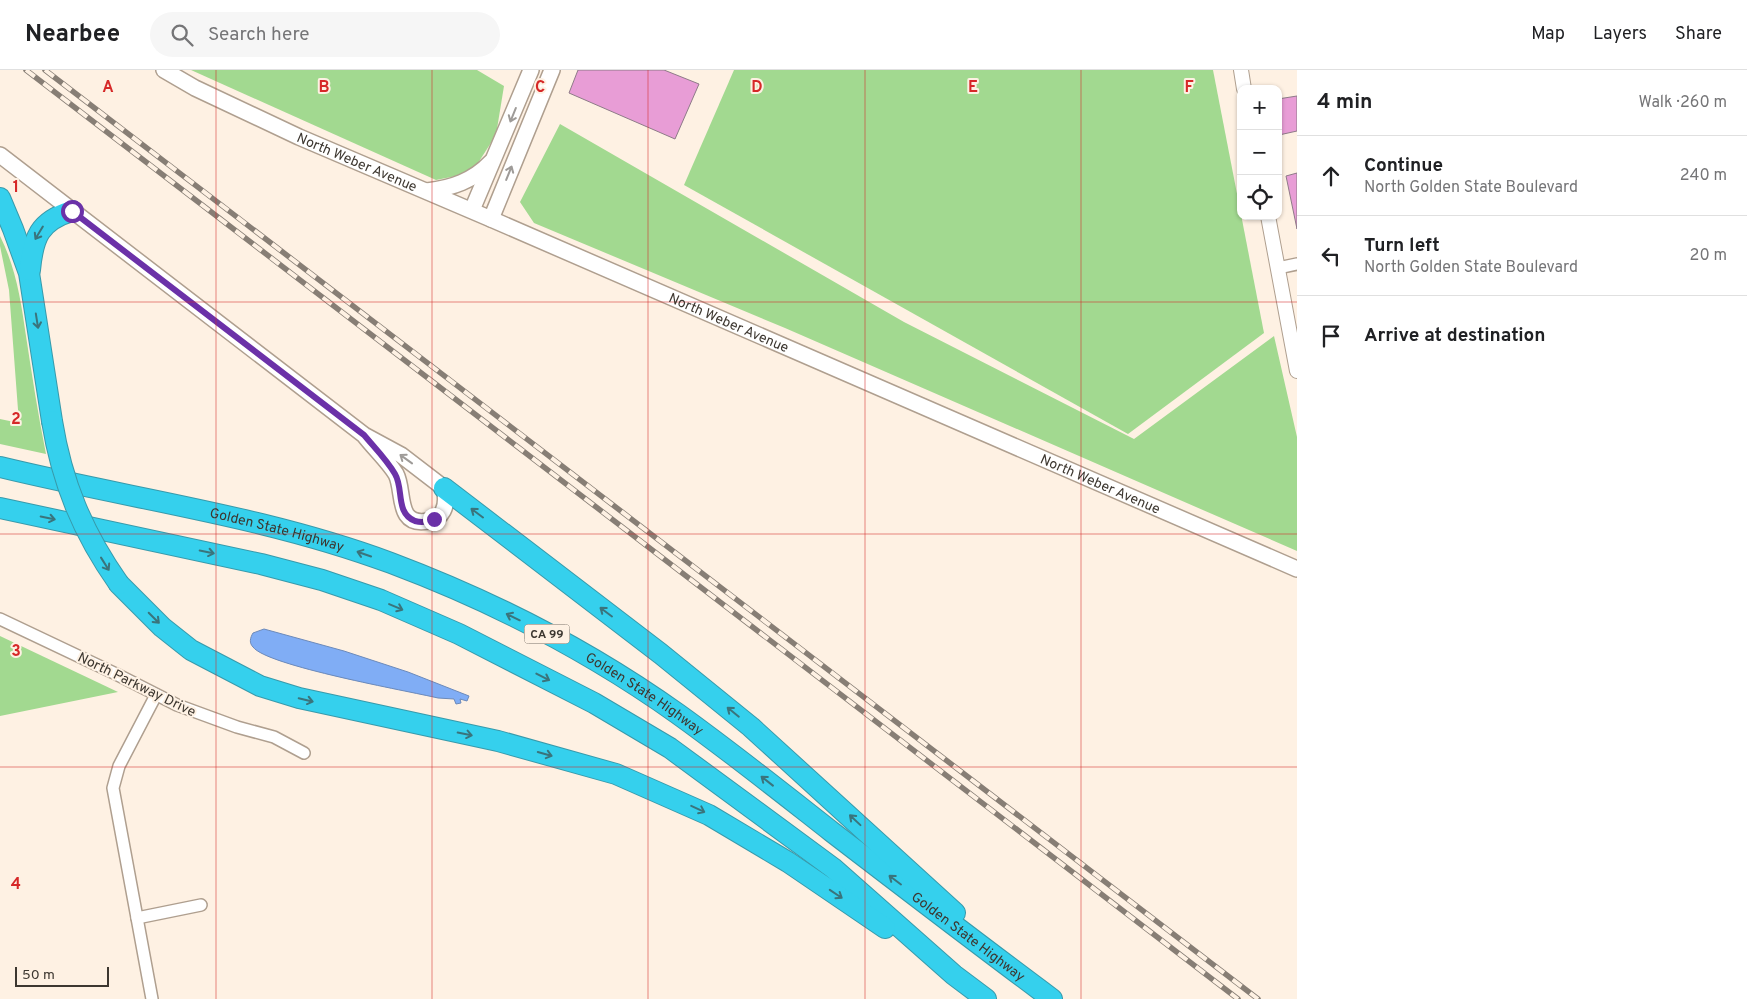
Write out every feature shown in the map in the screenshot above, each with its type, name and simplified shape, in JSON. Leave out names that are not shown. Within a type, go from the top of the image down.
[{"type":"highway","points":[[0,198],[30,273]]},
{"type":"highway","points":[[72,211],[58,215],[41,229],[34,242],[31,254],[30,273],[52,421],[62,466],[74,505],[87,533],[119,584],[162,627],[191,650],[260,686],[299,698],[498,741],[616,774],[709,815],[788,862],[954,975],[986,999]]},
{"type":"highway","name":"Golden State Highway","points":[[0,467],[227,515],[314,537],[391,563],[464,593],[541,630],[608,668],[676,713],[1052,999]]},
{"type":"highway","points":[[444,488],[661,654],[752,727],[943,900],[1004,963]]},
{"type":"highway","points":[[0,508],[296,573],[381,600],[459,634],[594,703],[670,748],[833,868],[954,975]]},
{"type":"main road","name":"North Weber Avenue","points":[[164,70],[195,88],[290,133],[472,210],[1297,570]]},
{"type":"main road","points":[[472,210],[531,70]]},
{"type":"main road","points":[[491,219],[552,70]]},
{"type":"main road","points":[[0,156],[364,435],[401,455],[444,488],[446,502],[439,516],[425,522],[409,518],[403,509],[396,475],[364,435]]},
{"type":"main road","points":[[424,191],[462,183],[483,170],[495,158]]},
{"type":"street","points":[[1241,70],[1243,85]]},
{"type":"street","points":[[1269,220],[1297,371]]},
{"type":"street","points":[[1278,268],[1297,264]]},
{"type":"street","name":"North Parkway Drive","points":[[0,619],[177,706],[208,718],[274,737],[304,753]]},
{"type":"street","points":[[152,999],[113,788],[118,766],[156,695]]},
{"type":"street","points":[[137,918],[201,905]]},
{"type":"green space","points":[[191,70],[477,70],[504,86],[496,135],[478,163],[461,175],[436,180]]},
{"type":"green space","points":[[734,70],[1213,70],[1237,194],[1237,220],[1242,220],[1264,333],[1128,434],[684,185]]},
{"type":"green space","points":[[560,124],[904,322],[1134,439],[1274,336],[1297,437],[1297,551],[785,328],[534,223],[520,202]]},
{"type":"green space","points":[[0,236],[14,272],[20,297],[46,454],[0,444],[0,419],[19,423],[9,290],[0,246]]},
{"type":"green space","points":[[0,636],[118,692],[0,716]]},
{"type":"water","points":[[264,629],[344,651],[408,672],[469,696],[467,701],[460,699],[461,703],[456,704],[454,699],[438,698],[370,684],[284,662],[264,654],[251,644],[250,640],[253,633]]},
{"type":"building","points":[[578,70],[664,70],[699,84],[675,139],[569,93]]},
{"type":"building","points":[[1297,96],[1297,131],[1282,134],[1282,130],[1282,98]]},
{"type":"building","points":[[1297,173],[1297,229],[1286,176]]},
{"type":"railway","points":[[26,70],[1238,999]]},
{"type":"railway","points":[[45,70],[1258,999]]},
{"type":"route","points":[[72,211],[364,435],[396,475],[400,484],[401,503],[405,514],[419,522],[434,519]]}]
